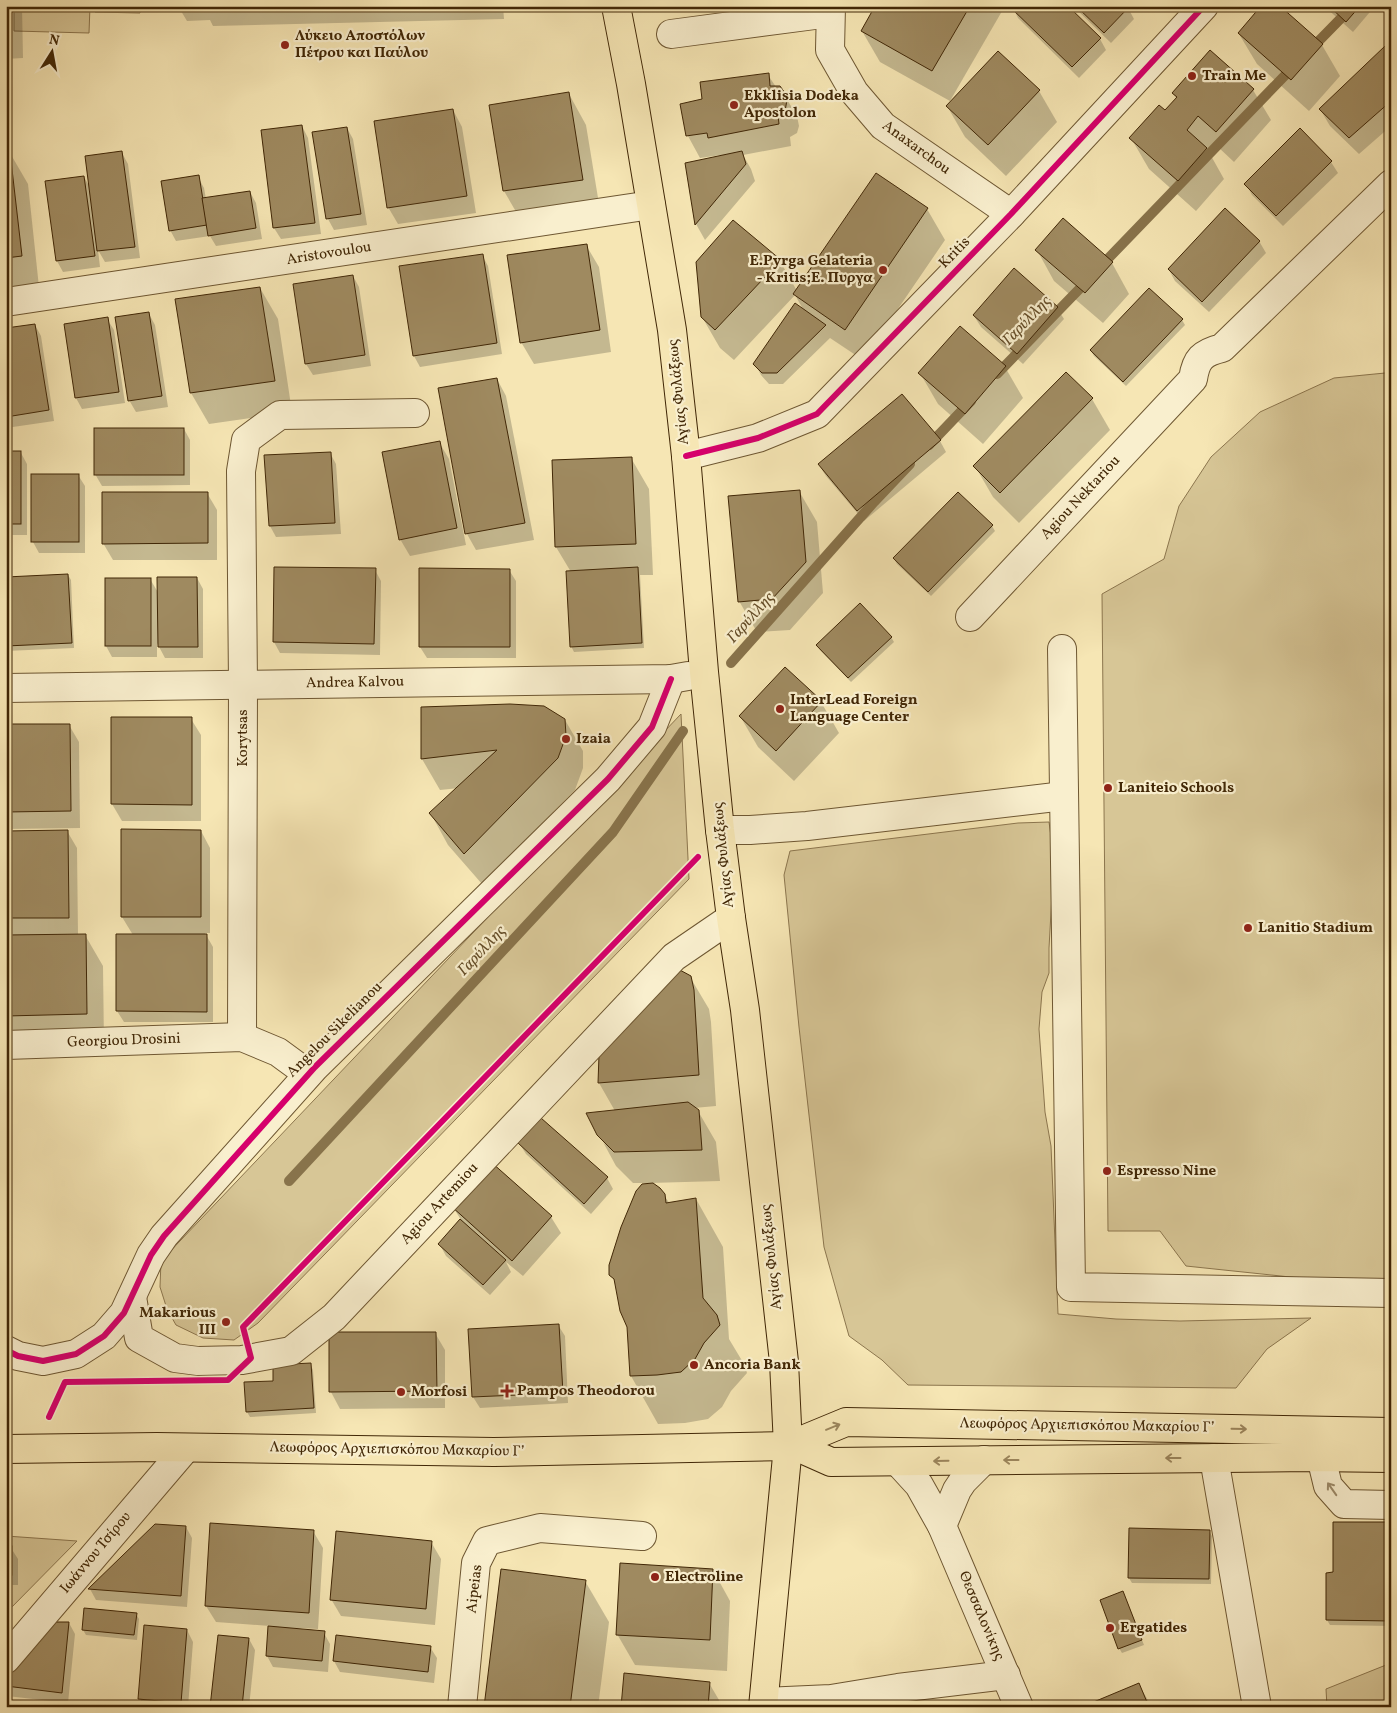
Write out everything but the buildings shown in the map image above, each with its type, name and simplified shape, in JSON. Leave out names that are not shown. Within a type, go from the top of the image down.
[{"type":"main road","name":"Αγίας Φυλάξεως","points":[[616,6],[672,330],[686,456],[704,672],[720,830],[745,1010],[782,1352],[788,1446],[764,1704]]},
{"type":"main road","name":"Λεωφόρος Αρχιεπισκόπου Μακαρίου Γ’","points":[[788,1446],[846,1422],[1391,1432]]},
{"type":"main road","name":"Λεωφόρος Αρχιεπισκόπου Μακαρίου Γ’","points":[[6,1449],[186,1448],[494,1452],[788,1446],[804,1450],[831,1462],[1391,1458]]},
{"type":"street","name":"Kritis","points":[[686,456],[758,438],[817,414],[1011,214],[1204,6]]},
{"type":"street","name":"Anaxarchou","points":[[830,10],[830,50],[854,92],[883,126],[1011,214]]},
{"type":"street","points":[[671,34],[830,10]]},
{"type":"street","name":"Agiou Nektariou","points":[[970,617],[1193,379],[1196,364],[1208,352],[1222,348],[1386,198]]},
{"type":"street","name":"Aristovoulou","points":[[6,302],[651,205]]},
{"type":"street","name":"Korytsas","points":[[242,1037],[241,471],[246,440],[280,415],[415,413]]},
{"type":"street","points":[[1062,649],[1071,1287],[1391,1293]]},
{"type":"street","name":"Andrea Kalvou","points":[[6,688],[672,679],[704,672]]},
{"type":"street","name":"Angelou Sikelianou","points":[[6,1350],[18,1356],[43,1361],[76,1354],[104,1336],[124,1313],[151,1255],[164,1236],[308,1074],[608,779],[652,727],[672,679]]},
{"type":"street","points":[[720,830],[807,826],[1064,796]]},
{"type":"street","name":"Agiou Artemiou","points":[[132,1297],[139,1338],[175,1358],[198,1361],[242,1360],[291,1351],[334,1316],[674,957],[731,918]]},
{"type":"street","points":[[242,1037],[278,1052],[308,1074]]},
{"type":"street","name":"Georgiou Drosini","points":[[6,1045],[242,1037]]},
{"type":"street","name":"Ιωάννου Τσίρου","points":[[6,1659],[186,1448]]},
{"type":"street","points":[[1321,1457],[1328,1486],[1344,1504],[1391,1505]]},
{"type":"street","points":[[1214,1458],[1257,1707]]},
{"type":"street","points":[[942,1526],[957,1490],[969,1474],[984,1460]]},
{"type":"street","name":"Θεσσαλονίκης","points":[[898,1462],[919,1485],[942,1526],[1019,1707]]},
{"type":"street","name":"Aipeias","points":[[462,1707],[476,1563],[486,1541],[540,1528],[642,1536]]},
{"type":"street","points":[[764,1704],[831,1699],[925,1684],[1006,1675]]},
{"type":"shaded area","points":[[14,6],[90,6],[89,33],[14,31]]},
{"type":"shaded area","points":[[95,6],[140,6],[140,13],[95,12]]},
{"type":"shaded area","name":"Lanitio Stadium","points":[[1391,373],[1391,1282],[1347,1283],[1186,1266],[1160,1231],[1108,1231],[1102,594],[1164,559],[1179,506],[1211,457],[1260,412],[1334,378]]},
{"type":"shaded area","points":[[681,714],[689,879],[258,1323],[234,1340],[203,1338],[176,1325],[167,1309],[160,1287],[161,1261]]},
{"type":"shaded area","points":[[1049,822],[1054,858],[1049,973],[1042,992],[1039,1029],[1045,1112],[1051,1146],[1058,1314],[1116,1319],[1180,1321],[1311,1318],[1267,1349],[1236,1388],[908,1385],[882,1360],[849,1336],[824,1247],[784,875],[790,851],[1018,823]]},
{"type":"shaded area","points":[[6,1536],[77,1541],[6,1613]]},
{"type":"shaded area","points":[[1391,1663],[1391,1707],[1327,1707],[1326,1689]]},
{"type":"waterway","name":"Γαρύλλης","points":[[1309,51],[1350,9]]},
{"type":"waterway","name":"Γαρύλλης","points":[[1099,268],[1294,66]]},
{"type":"waterway","name":"Γαρύλλης","points":[[997,374],[1089,279]]},
{"type":"waterway","name":"Γαρύλλης","points":[[929,445],[971,401]]},
{"type":"waterway","name":"Γαρύλλης","points":[[731,663],[910,464]]},
{"type":"waterway","name":"Γαρύλλης","points":[[289,1181],[613,832],[683,731]]},
{"type":"cycle path","points":[[686,456],[758,438],[817,414],[1011,214],[1204,6]]},
{"type":"cycle path","points":[[6,1350],[18,1356],[43,1361],[76,1354],[104,1336],[124,1313],[151,1255],[164,1236],[315,1067],[608,779],[652,727],[671,679]]},
{"type":"cycle path","points":[[49,1417],[65,1382],[228,1380],[251,1358],[243,1327],[698,857]]},
{"type":"place","name":"Λύκειο Αποστόλων Πέτρου και Παύλου","points":[[285,45]]},
{"type":"place","name":"Train Me","points":[[1192,76]]},
{"type":"place","name":"Ekklisia Dodeka Apostolon","points":[[734,105]]},
{"type":"place","name":"E.Pyrga Gelateria - Kritis;Ε. Πυργα","points":[[883,270]]},
{"type":"place","name":"InterLead Foreign Language Center","points":[[780,709]]},
{"type":"place","name":"Izaia","points":[[566,739]]},
{"type":"place","name":"Laniteio Schools","points":[[1108,788]]},
{"type":"place","name":"Lanitio Stadium","points":[[1248,928]]},
{"type":"place","name":"Espresso Nine","points":[[1107,1171]]},
{"type":"place","name":"Makarious III","points":[[226,1322]]},
{"type":"place","name":"Ancoria Bank","points":[[694,1365]]},
{"type":"place","name":"Pampos Theodorou","points":[[507,1391]]},
{"type":"place","name":"Morfosi","points":[[401,1392]]},
{"type":"place","name":"Electroline","points":[[655,1577]]},
{"type":"place","name":"Ergatides","points":[[1110,1628]]}]
